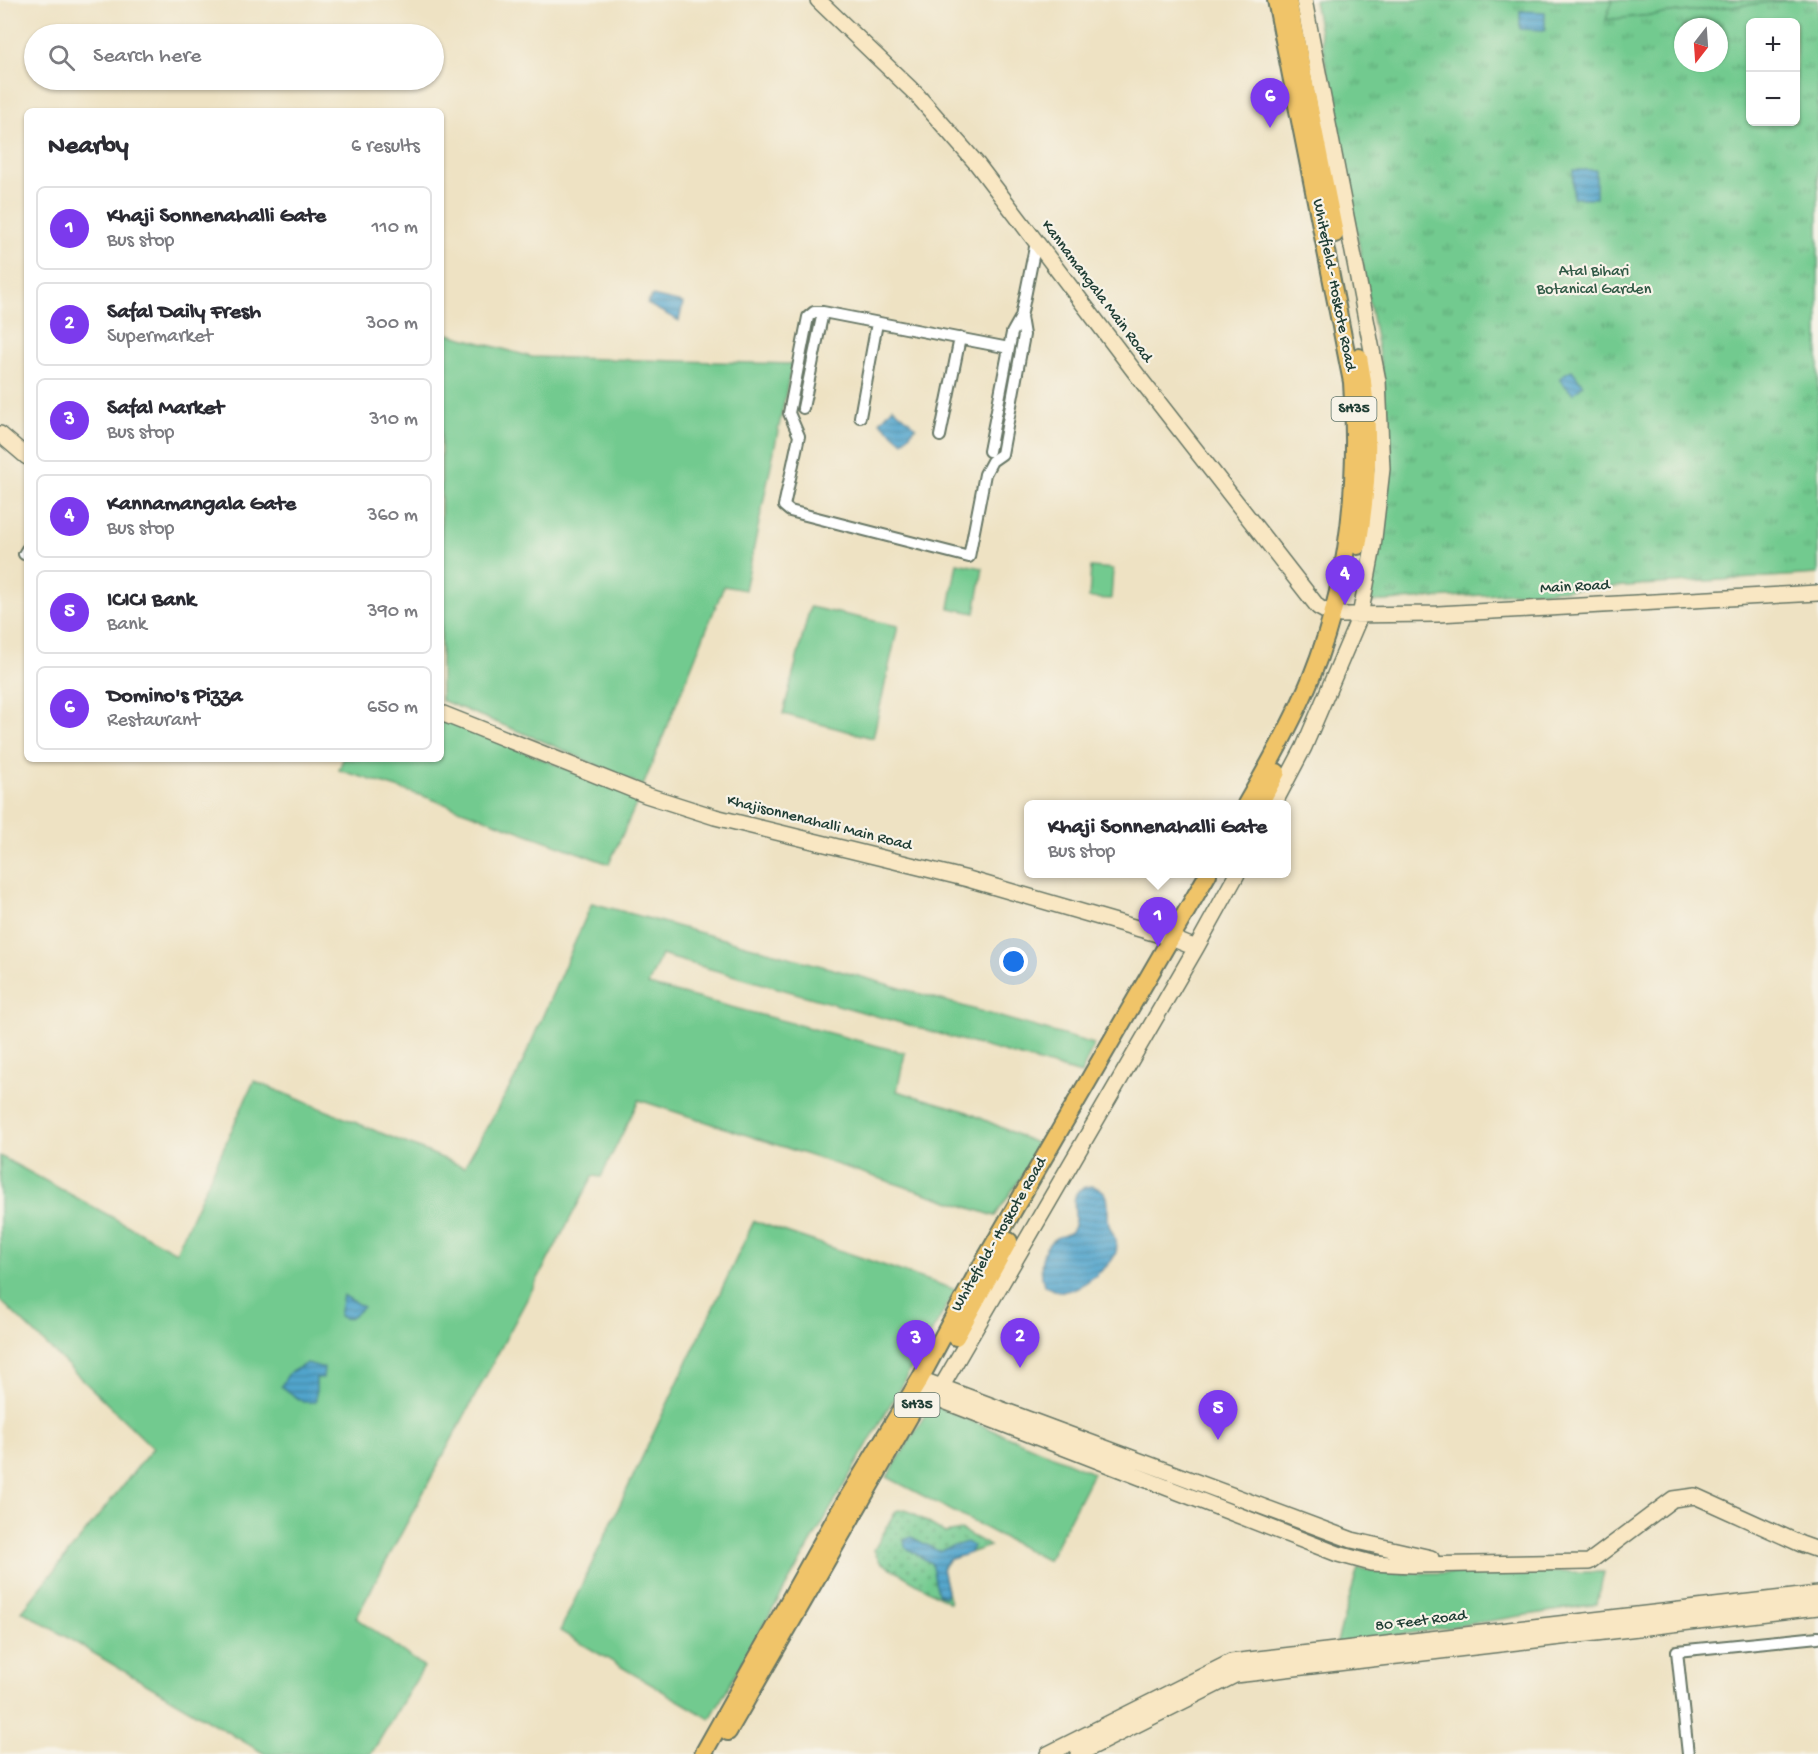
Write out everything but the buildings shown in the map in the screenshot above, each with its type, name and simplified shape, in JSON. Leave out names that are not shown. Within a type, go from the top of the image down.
[{"type":"main road","name":"Whitefield - Hoskote Road","points":[[1248,800],[1289,727],[1338,615],[1352,507],[1355,429],[1352,382],[1276,0]]},
{"type":"main road","name":"Whitefield - Hoskote Road","points":[[1262,800],[1295,739],[1321,681],[1364,507],[1367,427],[1364,382],[1288,0]]},
{"type":"main road","name":"Whitefield - Hoskote Road","points":[[1183,943],[1206,878]]},
{"type":"main road","name":"Whitefield - Hoskote Road","points":[[715,1754],[927,1388],[976,1275],[1183,943],[1217,878]]},
{"type":"main road","name":"Whitefield - Hoskote Road","points":[[703,1754],[848,1497],[927,1388]]},
{"type":"street","name":"Kannamangala Main Road","points":[[818,0],[925,103],[977,164],[1300,586],[1318,607],[1338,615]]},
{"type":"street","points":[[1276,800],[1304,747],[1360,616],[1373,547],[1382,469],[1378,381],[1304,0]]},
{"type":"street","points":[[989,451],[1012,333],[1021,317],[1036,242]]},
{"type":"street","points":[[1009,348],[814,312],[808,317],[789,413],[799,436],[784,506],[790,511],[969,556],[985,474],[992,461],[1002,454],[1005,443],[1024,335],[1021,317]]},
{"type":"street","points":[[803,408],[823,312]]},
{"type":"street","points":[[860,417],[877,323]]},
{"type":"street","points":[[940,436],[960,338]]},
{"type":"street","points":[[0,434],[24,454]]},
{"type":"street","name":"Main Road","points":[[1338,615],[1438,614],[1818,593]]},
{"type":"street","name":"Khajisonnenahalli Main Road","points":[[444,714],[646,795],[715,817],[968,879],[1183,943]]},
{"type":"street","points":[[1233,878],[1183,943],[927,1388],[1004,1418],[1352,1540],[1432,1559],[1437,1563],[1589,1562],[1673,1499],[1695,1496],[1818,1550]]},
{"type":"street","name":"80 Feet Road","points":[[1048,1754],[1231,1662],[1818,1594]]},
{"type":"street","name":"80 Feet Road","points":[[1078,1754],[1235,1675],[1818,1607]]},
{"type":"street","points":[[1688,1754],[1677,1651],[1818,1637]]},
{"type":"green space","name":"Atal Bihari Botanical Garden","points":[[1314,0],[1612,0],[1606,20],[1793,0],[1818,0],[1818,574],[1369,602],[1384,382]]},
{"type":"green space","points":[[1612,0],[1793,0],[1606,20]]},
{"type":"green space","points":[[444,333],[532,357],[792,364],[745,590],[724,586],[643,786],[545,742],[444,701]]},
{"type":"green space","points":[[957,563],[983,568],[975,613],[949,608]]},
{"type":"green space","points":[[1091,567],[1113,569],[1111,599],[1089,598]]},
{"type":"green space","points":[[810,607],[898,626],[873,738],[783,714]]},
{"type":"green space","points":[[444,719],[639,798],[609,864],[426,797],[339,770],[342,762],[444,762]]},
{"type":"green space","points":[[592,903],[1094,1044],[1081,1074],[661,955],[648,985],[905,1053],[897,1091],[965,1111],[1042,1146],[995,1216],[639,1100],[601,1177],[593,1176],[356,1618],[424,1667],[371,1754],[265,1754],[22,1611],[153,1448],[0,1300],[0,1156],[176,1252],[254,1081],[464,1167],[518,1073]]},
{"type":"green space","points":[[754,1221],[956,1290],[710,1719],[560,1631]]},
{"type":"green space","points":[[932,1404],[1093,1473],[1048,1561],[887,1477]]},
{"type":"green space","points":[[905,1509],[945,1533],[961,1530],[990,1546],[948,1560],[942,1569],[950,1603],[880,1562],[874,1550],[896,1511]]},
{"type":"green space","points":[[1358,1568],[1388,1573],[1604,1572],[1597,1604],[1336,1645]]},
{"type":"water","points":[[1520,11],[1545,12],[1545,30],[1520,29]]},
{"type":"water","points":[[1573,170],[1596,170],[1596,198],[1573,198]]},
{"type":"water","points":[[652,296],[683,303],[679,321],[647,304]]},
{"type":"water","points":[[1572,370],[1583,385],[1573,394],[1559,379]]},
{"type":"water","points":[[893,407],[916,427],[903,442],[880,422]]},
{"type":"water","points":[[1093,1186],[1102,1190],[1106,1195],[1108,1222],[1116,1241],[1116,1252],[1109,1264],[1080,1286],[1066,1291],[1052,1289],[1044,1285],[1042,1279],[1041,1266],[1044,1253],[1051,1242],[1072,1230],[1075,1217],[1074,1203],[1078,1191]]},
{"type":"water","points":[[343,1295],[363,1307],[352,1316],[342,1318],[339,1316]]},
{"type":"water","points":[[307,1363],[324,1368],[323,1378],[316,1378],[316,1402],[303,1402],[281,1386],[289,1373]]},
{"type":"water","points":[[911,1537],[938,1551],[967,1542],[973,1546],[970,1553],[948,1560],[942,1568],[947,1592],[945,1597],[938,1594],[931,1563],[905,1547],[904,1540]]},
{"type":"place","name":"Domino's Pizza","points":[[1270,128]]},
{"type":"place","name":"Kannamangala Gate","points":[[1345,605]]},
{"type":"place","name":"Khaji Sonnenahalli Gate","points":[[1158,947]]},
{"type":"place","name":"Safal Daily Fresh","points":[[1020,1368]]},
{"type":"place","name":"Safal Market","points":[[916,1370]]},
{"type":"place","name":"ICICI Bank","points":[[1218,1440]]}]
